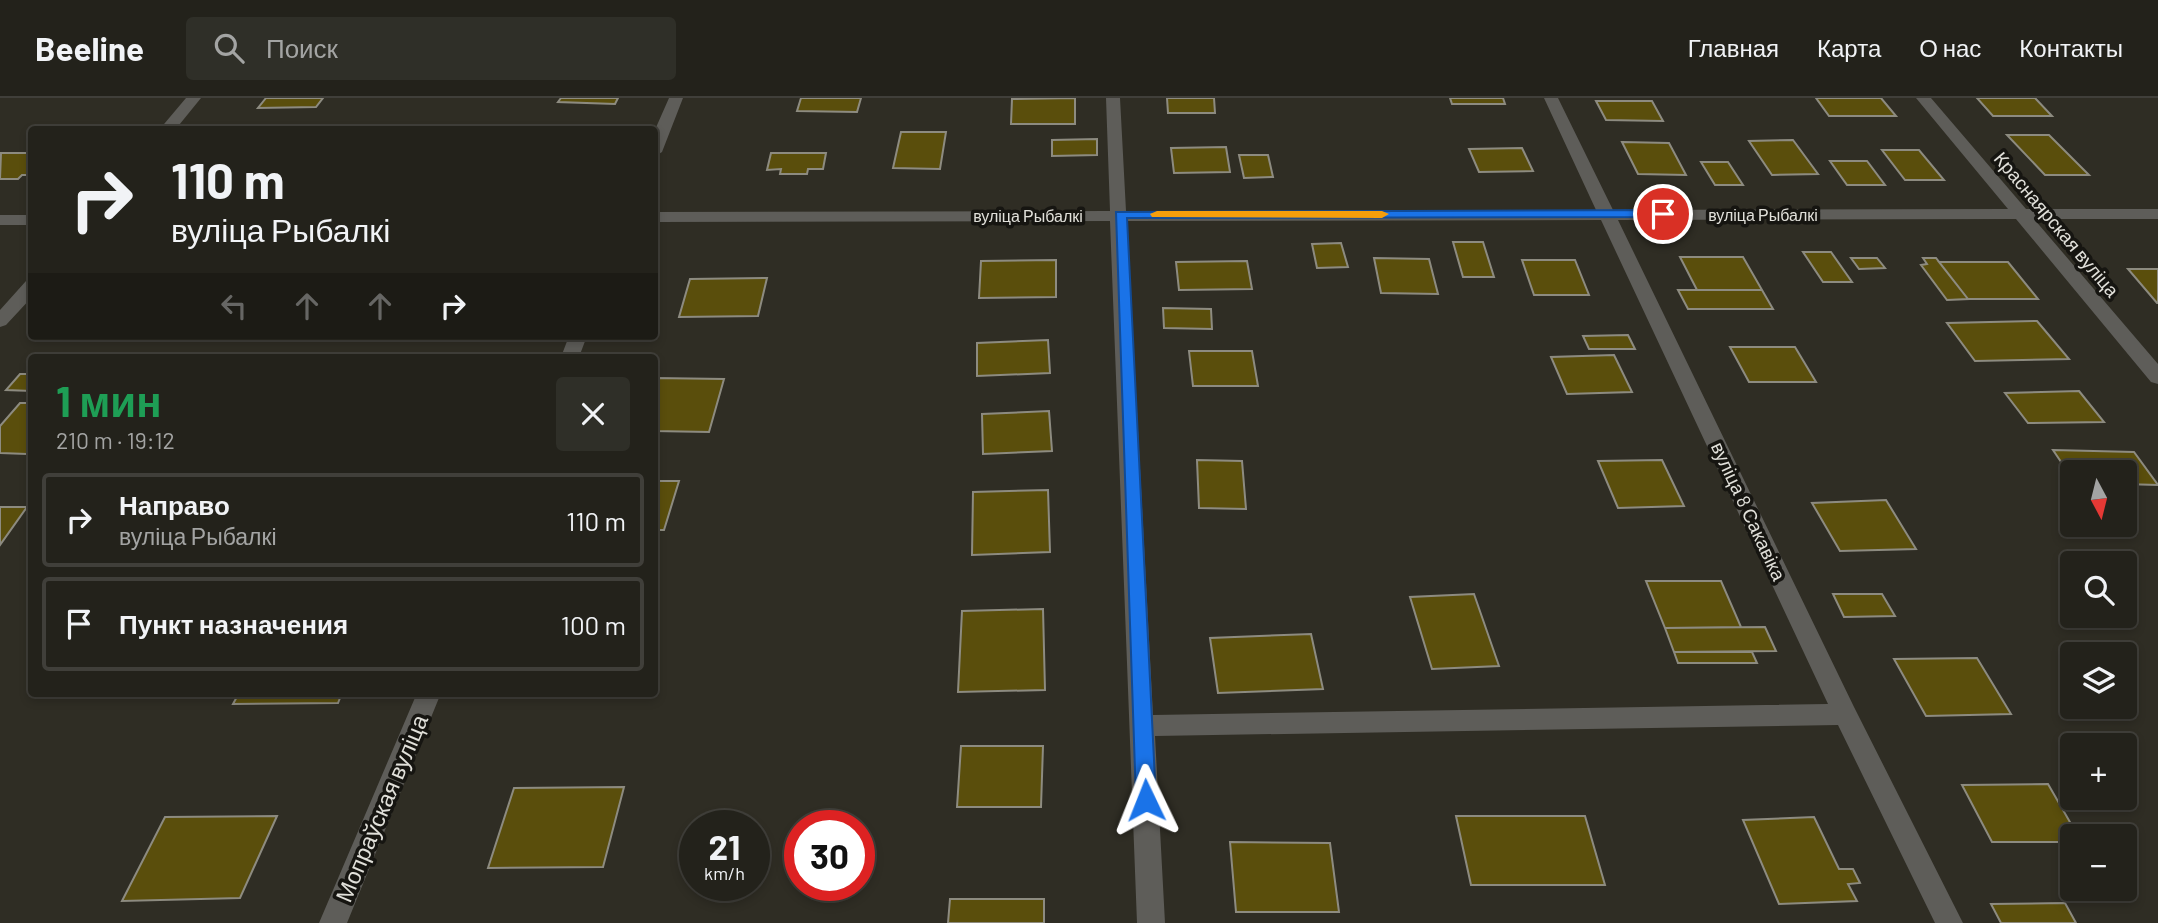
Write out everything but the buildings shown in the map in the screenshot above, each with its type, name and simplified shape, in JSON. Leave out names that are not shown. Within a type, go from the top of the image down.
[{"type":"street","points":[[170,126],[194,98]]},
{"type":"street","points":[[658,142],[676,98]]},
{"type":"street","points":[[1113,98],[1121,215],[1151,923]]},
{"type":"street","name":"вуліца 8 Сакавіка","points":[[1551,98],[1845,713],[1949,923]]},
{"type":"street","name":"Краснаярская вуліца","points":[[1923,98],[2158,377]]},
{"type":"street","name":"вуліца Рыбалкі","points":[[658,217],[2158,214]]},
{"type":"street","points":[[0,220],[28,220]]},
{"type":"street","points":[[0,321],[28,290]]},
{"type":"street","name":"Мопраўская вуліца","points":[[333,923],[427,697]]},
{"type":"street","points":[[1143,726],[1845,713]]},
{"type":"slow traffic","points":[[1157,214],[1382,214]]},
{"type":"route","points":[[1146,800],[1121,215],[1663,214]]}]
